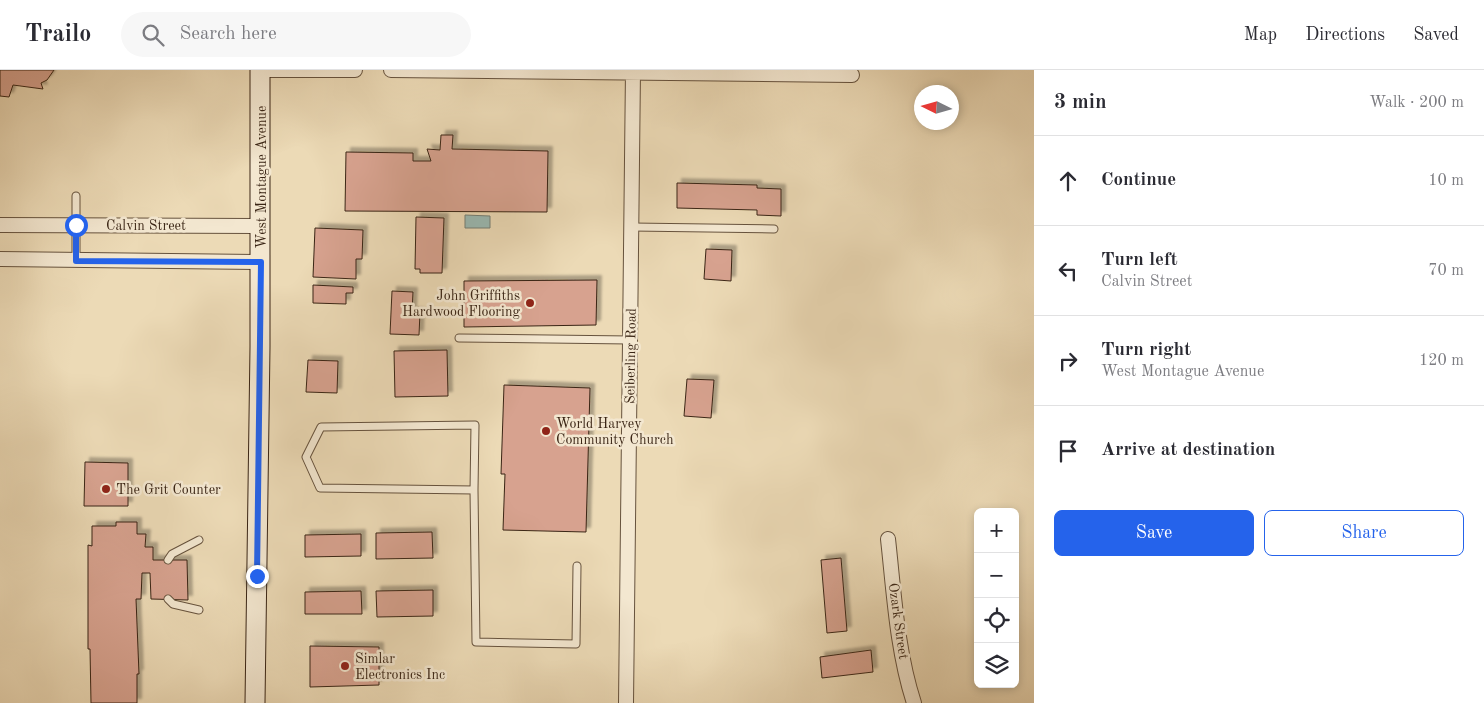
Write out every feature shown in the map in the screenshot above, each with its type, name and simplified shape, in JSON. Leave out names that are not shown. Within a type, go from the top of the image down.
[{"type":"main road","name":"West Montague Avenue","points":[[255,703],[261,262],[260,70]]},
{"type":"street","points":[[260,70],[355,70]]},
{"type":"street","points":[[391,70],[852,75]]},
{"type":"street","name":"Seiberling Road","points":[[626,703],[634,72]]},
{"type":"street","name":"Calvin Street","points":[[0,225],[261,226]]},
{"type":"street","points":[[0,259],[261,262]]},
{"type":"street","name":"Ozark Street","points":[[888,539],[907,682],[914,703]]},
{"type":"lane","points":[[76,196],[76,261]]},
{"type":"lane","points":[[632,227],[774,229]]},
{"type":"lane","points":[[458,338],[630,340]]},
{"type":"lane","points":[[474,490],[320,488],[306,457],[321,427],[475,425],[476,642],[576,644],[577,566]]},
{"type":"lane","points":[[168,560],[172,554],[199,540]]},
{"type":"lane","points":[[168,599],[173,604],[199,610]]},
{"type":"water","points":[[465,215],[490,216],[490,228],[465,228]]},
{"type":"building","points":[[0,70],[54,70],[47,80],[41,83],[43,89],[13,85],[9,97],[0,96]]},
{"type":"building","points":[[441,135],[453,135],[452,149],[548,151],[547,212],[345,211],[346,152],[413,153],[413,161],[431,161],[427,149],[440,150]]},
{"type":"building","points":[[677,183],[757,185],[757,188],[781,189],[781,216],[757,215],[757,210],[677,208]]},
{"type":"building","points":[[416,217],[444,218],[442,273],[420,273],[420,269],[415,269]]},
{"type":"building","points":[[315,228],[363,230],[362,259],[356,259],[356,279],[313,277]]},
{"type":"building","points":[[706,249],[732,250],[731,281],[704,279]]},
{"type":"building","name":"John Griffiths Hardwood Flooring","points":[[597,280],[596,325],[464,327],[464,281]]},
{"type":"building","points":[[313,285],[353,287],[353,293],[346,293],[346,304],[313,303]]},
{"type":"building","points":[[392,291],[413,292],[412,312],[420,312],[419,335],[390,334]]},
{"type":"building","points":[[447,350],[448,396],[395,397],[394,351]]},
{"type":"building","points":[[308,360],[338,361],[337,393],[306,392]]},
{"type":"building","points":[[687,379],[714,380],[711,418],[684,416]]},
{"type":"building","name":"World Harvey Community Church","points":[[504,385],[590,388],[586,532],[503,530],[505,474],[501,474]]},
{"type":"building","name":"The Grit Counter","points":[[85,462],[128,463],[128,506],[84,506]]},
{"type":"building","points":[[116,522],[137,522],[137,534],[146,534],[145,547],[153,547],[153,560],[187,560],[188,600],[151,599],[150,573],[142,573],[141,599],[136,599],[139,674],[137,674],[137,703],[91,703],[90,649],[88,649],[88,545],[92,546],[92,526],[116,526]]},
{"type":"building","points":[[432,532],[433,558],[376,559],[376,533]]},
{"type":"building","points":[[361,534],[361,556],[305,557],[305,535]]},
{"type":"building","points":[[841,558],[847,631],[827,633],[821,560]]},
{"type":"building","points":[[433,590],[433,616],[377,617],[376,591]]},
{"type":"building","points":[[361,591],[362,614],[305,614],[305,592]]},
{"type":"building","name":"Simlar Electronics Inc","points":[[310,646],[379,647],[379,685],[310,687]]},
{"type":"building","points":[[871,650],[873,672],[822,678],[820,657]]},
{"type":"place","name":"John Griffiths Hardwood Flooring","points":[[530,303]]},
{"type":"place","name":"World Harvey Community Church","points":[[546,431]]},
{"type":"place","name":"The Grit Counter","points":[[106,489]]},
{"type":"place","name":"Simlar Electronics Inc","points":[[345,666]]},
{"type":"route","points":[[76,225],[76,261],[261,262],[257,576]]}]
